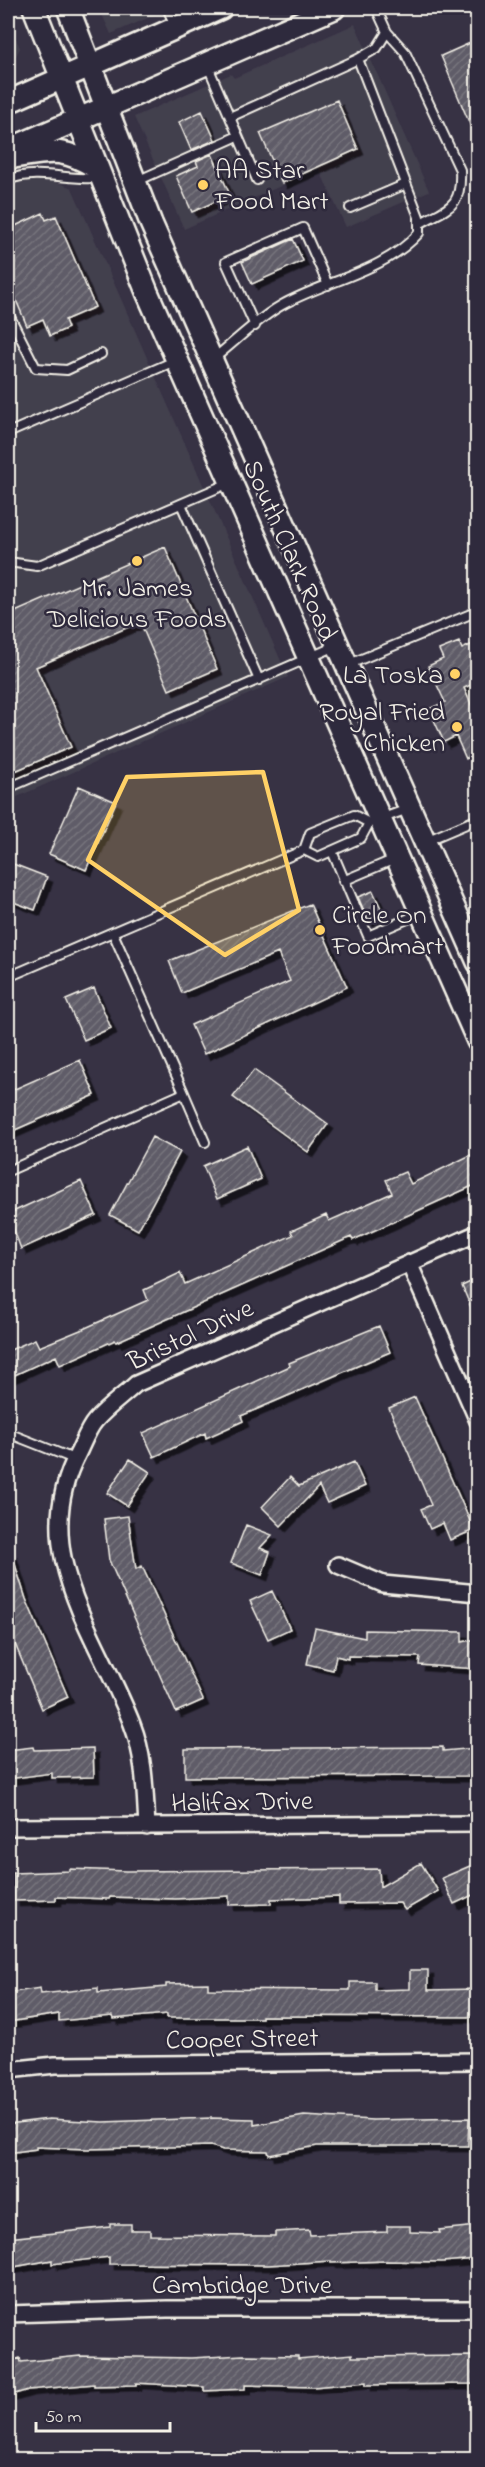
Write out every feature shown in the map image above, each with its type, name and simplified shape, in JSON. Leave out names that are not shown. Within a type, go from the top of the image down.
[{"type":"main road","name":"South Clark Road","points":[[34,8],[147,292],[308,658],[375,821],[397,859],[477,1041]]},
{"type":"main road","name":"South Clark Road","points":[[68,8],[135,182],[424,842],[475,951]]},
{"type":"main road","points":[[8,102],[221,8]]},
{"type":"main road","points":[[8,150],[334,8]]},
{"type":"main road","points":[[8,158],[57,150],[74,154],[99,173]]},
{"type":"main road","points":[[178,360],[209,353]]},
{"type":"main road","points":[[231,483],[260,471]]},
{"type":"street","name":"Bristol Drive","points":[[147,1827],[143,1762],[132,1724],[84,1625],[64,1567],[60,1516],[69,1470],[94,1422],[136,1384],[477,1233]]},
{"type":"street","points":[[409,1263],[477,1421]]},
{"type":"street","points":[[338,1565],[384,1584],[477,1593]]},
{"type":"street","name":"Halifax Drive","points":[[8,1827],[477,1824]]},
{"type":"street","name":"Cooper Street","points":[[8,2070],[55,2065],[477,2061]]},
{"type":"street","name":"Cambridge Drive","points":[[8,2314],[167,2309],[477,2309]]},
{"type":"lane","points":[[167,8],[176,28]]},
{"type":"lane","points":[[376,8],[387,32],[405,52],[460,170],[461,191],[455,203],[419,224]]},
{"type":"lane","points":[[230,117],[358,60],[377,48],[387,32]]},
{"type":"lane","points":[[209,353],[255,326],[281,306],[405,248],[419,233],[419,224],[406,184],[358,60]]},
{"type":"lane","points":[[207,63],[257,180]]},
{"type":"lane","points":[[135,182],[238,136]]},
{"type":"lane","points":[[8,180],[32,173],[82,180],[99,173]]},
{"type":"lane","points":[[350,208],[406,184]]},
{"type":"lane","points":[[255,326],[226,262],[303,228],[328,285]]},
{"type":"lane","points":[[8,313],[36,368],[67,370],[101,354]]},
{"type":"lane","points":[[8,433],[178,360]]},
{"type":"lane","points":[[8,562],[36,566],[231,483]]},
{"type":"lane","points":[[181,504],[259,680]]},
{"type":"lane","points":[[346,665],[477,611]]},
{"type":"lane","points":[[8,788],[338,645]]},
{"type":"lane","points":[[304,850],[318,857],[361,838],[375,821],[410,808]]},
{"type":"lane","points":[[8,977],[304,850],[310,833],[354,815],[375,821]]},
{"type":"lane","points":[[424,842],[477,819]]},
{"type":"lane","points":[[332,851],[368,936],[421,914]]},
{"type":"lane","points":[[344,880],[397,859]]},
{"type":"lane","points":[[113,933],[205,1142]]},
{"type":"lane","points":[[8,1171],[184,1093]]},
{"type":"lane","points":[[8,1433],[74,1459]]},
{"type":"highlighted area","points":[[263,772],[299,910],[225,955],[88,860],[127,777]]},
{"type":"shaded area","points":[[99,8],[171,8],[111,34]]},
{"type":"shaded area","points":[[8,20],[20,48],[8,72]]},
{"type":"shaded area","points":[[355,24],[429,191],[346,227],[319,169],[184,229],[134,117],[231,74],[234,78]]},
{"type":"shaded area","points":[[22,169],[72,188],[288,677],[8,801],[8,176]]},
{"type":"building","points":[[477,40],[477,141],[441,56]]},
{"type":"building","points":[[337,100],[358,149],[282,183],[260,133]]},
{"type":"building","points":[[202,111],[215,140],[191,150],[179,122]]},
{"type":"building","name":"AA Star Food Mart","points":[[212,154],[230,195],[192,212],[176,176],[198,166],[196,161]]},
{"type":"building","points":[[43,213],[46,220],[56,216],[95,307],[65,320],[68,328],[50,336],[43,319],[27,326],[8,281],[8,237],[13,234],[11,228]]},
{"type":"building","points":[[293,239],[303,261],[252,284],[242,262]]},
{"type":"building","points":[[165,547],[217,669],[169,690],[140,622],[36,667],[71,747],[8,774],[8,615]]},
{"type":"building","points":[[459,642],[462,649],[477,642],[477,682],[464,688],[477,718],[477,753],[466,759],[456,736],[444,742],[429,709],[445,702],[428,666],[443,659],[439,650]]},
{"type":"building","points":[[79,786],[116,802],[86,870],[49,854]]},
{"type":"building","points":[[8,862],[47,877],[35,910],[8,900]]},
{"type":"building","points":[[373,891],[383,913],[368,920],[358,897]]},
{"type":"building","points":[[310,904],[347,987],[204,1054],[191,1025],[290,981],[278,953],[182,993],[169,961]]},
{"type":"building","points":[[94,988],[111,1028],[84,1040],[66,1000]]},
{"type":"building","points":[[80,1060],[95,1095],[8,1133],[8,1092]]},
{"type":"building","points":[[254,1070],[328,1124],[308,1152],[233,1097]]},
{"type":"building","points":[[152,1137],[180,1152],[138,1230],[110,1215]]},
{"type":"building","points":[[247,1146],[261,1179],[217,1199],[203,1166]]},
{"type":"building","points":[[477,1152],[477,1184],[353,1240],[351,1237],[116,1342],[115,1340],[60,1365],[56,1356],[8,1378],[8,1351],[35,1339],[39,1347],[83,1329],[148,1300],[144,1290],[180,1273],[185,1284],[293,1235],[291,1231],[326,1215],[329,1221],[392,1193],[386,1180],[405,1172],[411,1184]]},
{"type":"building","points":[[81,1181],[96,1215],[21,1249],[8,1214]]},
{"type":"building","points":[[477,1279],[477,1322],[462,1286]]},
{"type":"building","points":[[379,1326],[390,1352],[241,1416],[243,1421],[206,1438],[205,1433],[154,1457],[143,1433],[290,1366],[289,1363]]},
{"type":"building","points":[[415,1397],[474,1530],[450,1540],[443,1523],[430,1529],[421,1509],[431,1505],[389,1408]]},
{"type":"building","points":[[130,1459],[150,1472],[127,1506],[107,1493]]},
{"type":"building","points":[[354,1462],[365,1486],[327,1503],[319,1486],[281,1526],[262,1507],[290,1477],[299,1486]]},
{"type":"building","points":[[128,1516],[136,1569],[142,1566],[203,1700],[176,1712],[109,1560],[104,1519]]},
{"type":"building","points":[[246,1525],[272,1535],[260,1548],[270,1552],[262,1575],[231,1563]]},
{"type":"building","points":[[11,1552],[26,1599],[68,1697],[42,1709],[8,1627],[8,1553]]},
{"type":"building","points":[[272,1591],[290,1629],[268,1639],[250,1601]]},
{"type":"building","points":[[315,1628],[365,1638],[365,1630],[462,1632],[462,1642],[477,1639],[477,1669],[419,1665],[420,1657],[348,1656],[348,1659],[336,1656],[333,1670],[307,1664]]},
{"type":"building","points":[[33,1747],[34,1750],[93,1748],[94,1777],[52,1778],[52,1773],[8,1779],[8,1750]]},
{"type":"building","points":[[443,1747],[443,1751],[477,1748],[477,1776],[185,1777],[185,1749]]},
{"type":"building","points":[[421,1863],[438,1891],[405,1910],[400,1903],[339,1904],[339,1897],[271,1899],[271,1904],[229,1905],[229,1896],[176,1899],[56,1897],[56,1900],[14,1901],[13,1873],[70,1871],[70,1869],[126,1871],[379,1869],[380,1887]]},
{"type":"building","points":[[477,1863],[477,1893],[454,1904],[442,1878]]},
{"type":"building","points":[[410,1970],[428,1970],[428,1990],[477,1989],[477,2017],[167,2018],[167,2014],[59,2021],[59,2014],[8,2022],[8,1993],[40,1988],[41,1994],[98,1988],[98,1993],[166,1987],[166,1984],[208,1983],[208,1989],[350,1990],[350,1982],[375,1982],[375,1990],[410,1989]]},
{"type":"building","points":[[304,2116],[373,2120],[469,2118],[468,2146],[317,2146],[269,2155],[268,2151],[223,2150],[211,2146],[87,2149],[36,2147],[36,2149],[8,2153],[8,2124],[49,2119],[103,2122],[211,2118],[254,2119],[254,2125]]},
{"type":"building","points":[[110,2224],[131,2224],[131,2230],[150,2230],[150,2235],[275,2236],[275,2232],[309,2230],[310,2235],[387,2232],[387,2226],[410,2226],[410,2232],[440,2233],[439,2230],[477,2226],[477,2259],[442,2262],[331,2263],[331,2261],[268,2265],[109,2264],[109,2257],[52,2264],[52,2260],[8,2268],[8,2238],[110,2227]]},
{"type":"building","points":[[352,2354],[352,2357],[477,2356],[477,2384],[366,2385],[366,2382],[313,2387],[245,2385],[245,2389],[204,2391],[204,2387],[136,2383],[136,2385],[94,2386],[94,2384],[28,2390],[8,2396],[8,2362],[20,2358],[21,2362],[80,2356],[191,2358],[243,2355],[298,2356],[298,2359]]},
{"type":"place","name":"AA Star Food Mart","points":[[203,185]]},
{"type":"place","name":"Mr. James Delicious Foods","points":[[137,561]]},
{"type":"place","name":"La Toska","points":[[455,674]]},
{"type":"place","name":"Royal Fried Chicken","points":[[457,727]]},
{"type":"place","name":"Circle On Foodmart","points":[[320,930]]}]
